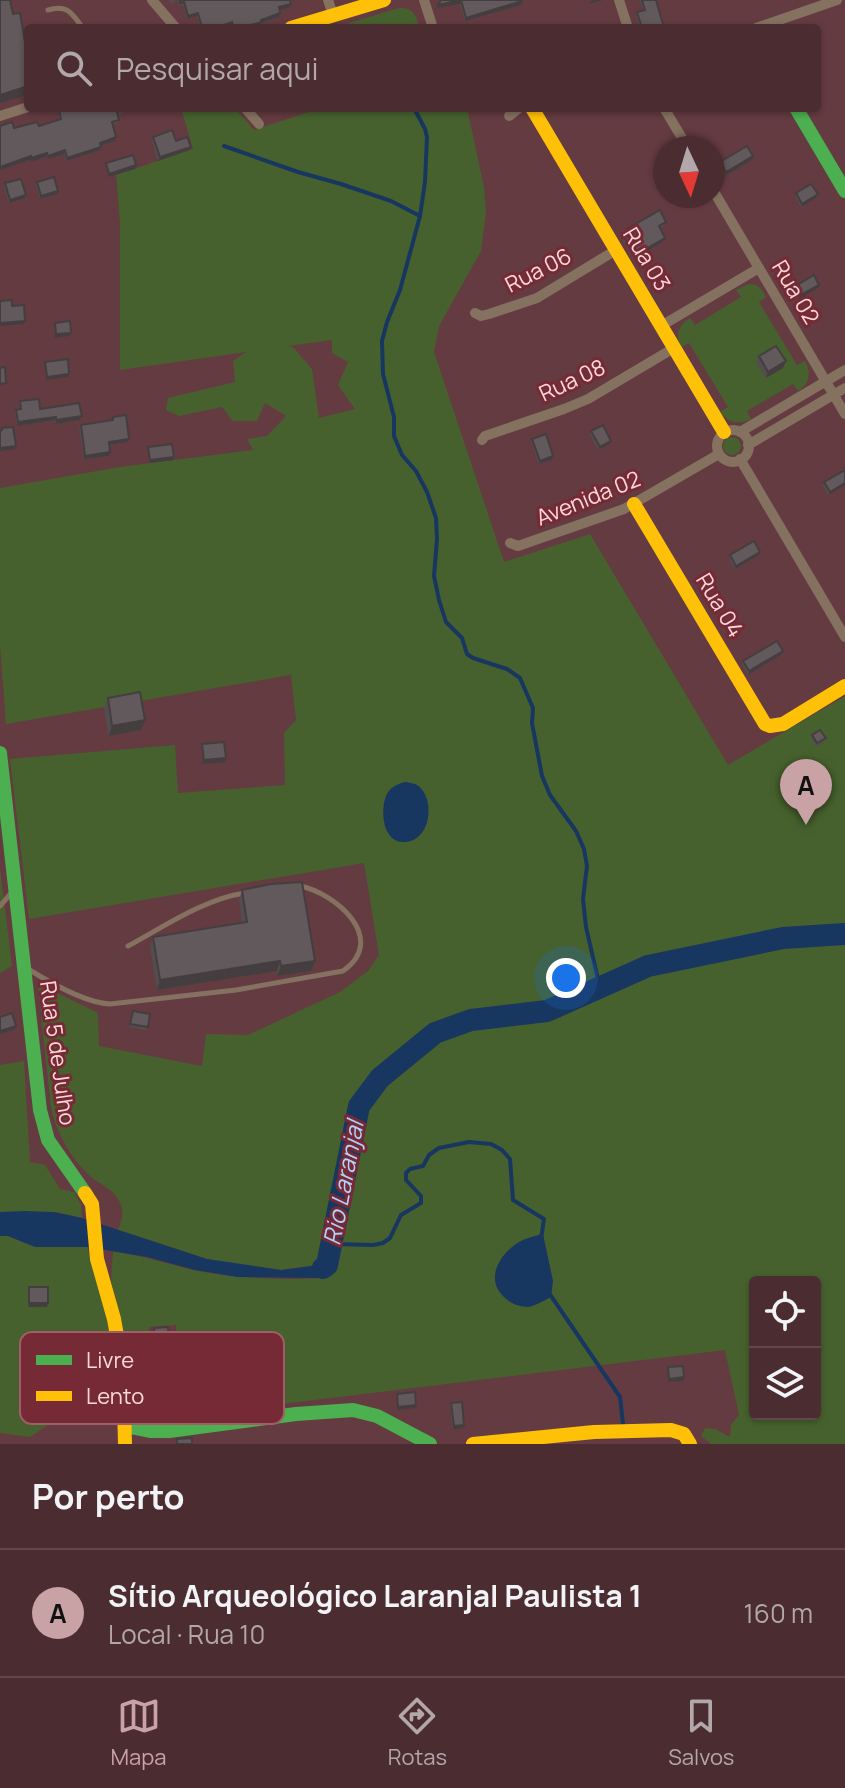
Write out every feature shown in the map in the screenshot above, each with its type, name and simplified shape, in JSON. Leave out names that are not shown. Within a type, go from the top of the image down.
[{"type":"street","points":[[152,0],[173,24]]},
{"type":"street","points":[[328,0],[333,15]]},
{"type":"street","points":[[304,24],[384,0]]},
{"type":"street","points":[[424,0],[432,24]]},
{"type":"street","points":[[768,24],[837,0]]},
{"type":"street","points":[[0,116],[24,108]]},
{"type":"street","points":[[248,112],[259,124]]},
{"type":"street","points":[[509,116],[514,112]]},
{"type":"street","name":"Rua 03","points":[[534,112],[724,432]]},
{"type":"street","points":[[666,112],[681,136]]},
{"type":"street","points":[[798,112],[845,191]]},
{"type":"street","name":"Rua 02","points":[[724,208],[845,414]]},
{"type":"street","name":"Rua 06","points":[[475,313],[481,316],[537,298],[616,250]]},
{"type":"street","points":[[661,326],[759,268]]},
{"type":"street","name":"Rua 08","points":[[482,440],[485,436],[588,399],[674,348]]},
{"type":"street","points":[[740,432],[845,370]]},
{"type":"street","points":[[748,445],[845,388]]},
{"type":"street","points":[[724,432],[740,432],[746,437],[746,453],[740,459],[729,461],[719,454],[717,442],[724,432]]},
{"type":"street","name":"Avenida 02","points":[[510,543],[518,546],[613,514],[719,454]]},
{"type":"street","points":[[740,459],[845,637]]},
{"type":"street","name":"Rua 04","points":[[634,504],[763,721],[770,726],[783,724],[845,686]]},
{"type":"street","name":"Rua 5 de Julho","points":[[0,753],[40,1110],[48,1140],[92,1204],[97,1259],[116,1332]]},
{"type":"street","points":[[284,1416],[353,1410],[377,1416],[430,1444]]},
{"type":"street","points":[[125,1426],[169,1431],[223,1424]]},
{"type":"street","name":"Rua 5 de Julho","points":[[125,1426],[125,1444]]},
{"type":"street","points":[[473,1444],[594,1432],[671,1430],[684,1434],[690,1444]]},
{"type":"lane","points":[[48,10],[62,8],[69,11],[80,24]]},
{"type":"lane","points":[[24,967],[103,1004],[236,990],[343,971],[351,966],[360,950],[354,920],[318,891],[298,886]]},
{"type":"lane","points":[[0,906],[15,888]]},
{"type":"lane","points":[[128,946],[202,907],[253,892]]},
{"type":"green space","points":[[404,8],[416,16],[419,24],[346,24]]},
{"type":"green space","points":[[182,112],[238,112],[254,130],[309,112],[468,112],[484,187],[486,212],[481,251],[439,326],[434,352],[504,562],[590,534],[728,765],[845,696],[845,1444],[711,1444],[701,1436],[705,1428],[715,1429],[730,1437],[731,1425],[739,1415],[725,1350],[284,1404],[284,1332],[176,1332],[176,1325],[149,1327],[149,1332],[123,1332],[111,1282],[113,1251],[206,1272],[299,1279],[329,1274],[335,1264],[334,1253],[332,1245],[322,1261],[311,1266],[281,1270],[207,1259],[118,1230],[122,1215],[119,1200],[76,1160],[65,1144],[51,1108],[39,984],[98,1013],[99,1046],[202,1066],[206,1034],[248,1035],[340,992],[368,971],[379,955],[364,863],[29,919],[10,759],[175,745],[178,793],[285,785],[284,733],[296,720],[291,675],[6,724],[0,645],[0,488],[120,467],[253,450],[247,439],[267,436],[286,416],[265,403],[257,421],[233,421],[222,407],[179,416],[166,410],[168,398],[235,382],[233,361],[246,352],[120,370],[120,222],[116,175],[193,149]],"holes":[[[332,340],[332,353],[348,362],[338,385],[355,409],[319,418],[312,369],[293,347],[288,346]]]},
{"type":"green space","points":[[749,284],[758,286],[763,292],[766,297],[759,302],[797,365],[805,361],[809,374],[807,382],[798,391],[793,384],[747,411],[751,419],[738,422],[730,421],[720,412],[728,407],[689,343],[682,347],[678,334],[690,318],[695,325],[741,297],[736,290]]},
{"type":"green space","points":[[728,437],[736,437],[741,446],[739,453],[728,455],[723,450],[723,442]]},
{"type":"green space","points":[[0,868],[12,966],[0,973]]},
{"type":"green space","points":[[24,1061],[30,1162],[45,1165],[60,1189],[74,1192],[81,1205],[82,1218],[54,1212],[0,1212],[0,1065]]},
{"type":"green space","points":[[0,1236],[35,1247],[87,1247],[110,1332],[20,1332],[20,1424],[50,1424],[30,1437],[0,1433]]},
{"type":"water","points":[[405,782],[423,791],[429,809],[425,828],[420,835],[403,842],[396,841],[387,831],[383,810],[389,791]]},
{"type":"water","points":[[0,1212],[54,1212],[82,1218],[207,1259],[281,1270],[311,1266],[322,1261],[332,1244],[335,1264],[321,1278],[237,1277],[87,1247],[35,1247],[0,1236]]},
{"type":"water","points":[[543,1234],[553,1281],[551,1297],[531,1306],[516,1305],[507,1300],[496,1283],[500,1260],[519,1242]]},
{"type":"building","points":[[0,0],[10,0],[13,14],[20,13],[24,36],[24,87],[0,95]]},
{"type":"building","points":[[180,0],[290,0],[291,4],[279,7],[280,13],[255,24],[201,24],[198,13],[188,16],[184,2],[180,3]]},
{"type":"building","points":[[441,0],[461,0],[438,5]]},
{"type":"building","points":[[461,0],[522,0],[522,1],[466,18]]},
{"type":"building","points":[[642,0],[656,0],[663,24],[641,24],[637,12],[645,10]]},
{"type":"building","points":[[59,112],[117,112],[119,120],[112,122],[116,137],[100,143],[101,147],[67,158],[65,150],[48,156],[47,153],[31,156],[0,167],[0,126],[12,122],[14,128],[37,122],[39,126],[61,119]]},
{"type":"building","points":[[172,130],[176,141],[187,137],[191,147],[160,157],[153,137]]},
{"type":"building","points":[[747,146],[753,156],[726,172],[725,159]]},
{"type":"building","points":[[133,155],[136,165],[109,174],[106,163]]},
{"type":"building","points":[[54,177],[58,191],[41,196],[37,182]]},
{"type":"building","points":[[21,179],[26,195],[10,200],[5,183]]},
{"type":"building","points":[[811,184],[818,194],[802,204],[796,193]]},
{"type":"building","points":[[660,210],[666,222],[659,226],[665,238],[635,255],[624,237],[630,234],[627,229]]},
{"type":"building","points":[[814,275],[819,285],[799,296],[794,287]]},
{"type":"building","points":[[12,300],[12,306],[24,305],[25,321],[0,323],[0,301]]},
{"type":"building","points":[[70,321],[71,333],[56,334],[55,323]]},
{"type":"building","points":[[776,346],[786,361],[768,372],[759,356]]},
{"type":"building","points":[[68,359],[69,374],[47,377],[45,362]]},
{"type":"building","points":[[5,367],[6,383],[0,384],[0,368]]},
{"type":"building","points":[[39,399],[40,409],[79,403],[82,416],[18,422],[16,410],[21,409],[20,401]]},
{"type":"building","points":[[126,415],[129,439],[109,442],[110,452],[85,456],[81,425]]},
{"type":"building","points":[[603,425],[611,441],[600,447],[591,431]]},
{"type":"building","points":[[13,427],[16,446],[0,448],[0,431]]},
{"type":"building","points":[[546,434],[553,456],[540,461],[532,439]]},
{"type":"building","points":[[172,444],[174,457],[150,460],[148,447]]},
{"type":"building","points":[[845,470],[845,483],[830,492],[824,482]]},
{"type":"building","points":[[754,541],[760,552],[736,566],[730,555]]},
{"type":"building","points":[[777,641],[783,651],[749,671],[743,661]]},
{"type":"building","points":[[140,692],[145,720],[112,726],[108,698]]},
{"type":"building","points":[[820,730],[826,738],[817,743],[812,735]]},
{"type":"building","points":[[224,742],[226,758],[204,760],[202,744]]},
{"type":"building","points":[[302,882],[315,961],[281,966],[280,961],[160,980],[153,937],[247,922],[242,890]]},
{"type":"building","points":[[133,1011],[150,1014],[148,1027],[130,1024]]},
{"type":"building","points":[[12,1013],[16,1026],[0,1031],[0,1017]]},
{"type":"building","points":[[29,1287],[48,1287],[48,1303],[29,1303]]},
{"type":"building","points":[[168,1327],[168,1332],[154,1332],[154,1328]]},
{"type":"building","points":[[683,1366],[684,1377],[669,1379],[668,1367]]},
{"type":"building","points":[[415,1392],[416,1405],[398,1407],[397,1394]]},
{"type":"building","points":[[462,1402],[464,1425],[454,1426],[451,1403]]},
{"type":"building","points":[[192,1438],[192,1444],[177,1444],[177,1439]]},
{"type":"waterway","points":[[416,112],[427,137],[420,216],[382,341],[383,374],[394,417],[394,436],[402,455],[416,471],[427,492],[436,518],[434,576],[446,622],[462,638],[467,654],[507,669],[520,678],[533,708],[532,723],[542,776],[550,795],[576,831],[584,849],[587,866],[583,899],[586,927],[600,988]]},
{"type":"waterway","points":[[224,146],[391,201],[420,216]]},
{"type":"waterway","name":"Rio Laranjal","points":[[323,1268],[327,1265],[359,1106],[380,1078],[435,1033],[471,1020],[547,1011],[648,966],[783,938],[845,934]]},
{"type":"waterway","points":[[332,1244],[373,1245],[390,1238],[401,1215],[421,1203],[421,1196],[406,1180],[406,1173],[423,1166],[429,1155],[439,1148],[469,1142],[491,1144],[510,1159],[513,1200],[544,1219],[541,1239]]},
{"type":"waterway","points":[[549,1293],[620,1397],[623,1424]]},
{"type":"traffic: fast","points":[[798,112],[845,191]]},
{"type":"traffic: fast","points":[[0,753],[40,1110],[48,1140],[85,1193]]},
{"type":"traffic: fast","points":[[284,1416],[353,1410],[377,1416],[430,1444]]},
{"type":"traffic: fast","points":[[125,1426],[169,1431],[221,1424]]},
{"type":"traffic: slow","points":[[304,24],[384,0]]},
{"type":"traffic: slow","points":[[534,112],[724,432]]},
{"type":"traffic: slow","points":[[634,504],[765,724],[783,724],[845,686]]},
{"type":"traffic: slow","points":[[85,1193],[92,1204],[97,1259],[116,1332]]},
{"type":"traffic: slow","points":[[124,1424],[125,1444]]},
{"type":"traffic: slow","points":[[473,1444],[594,1432],[671,1430],[684,1434],[690,1444]]},
{"type":"place","name":"Sítio Arqueológico Laranjal Paulista 1","points":[[806,825]]}]
